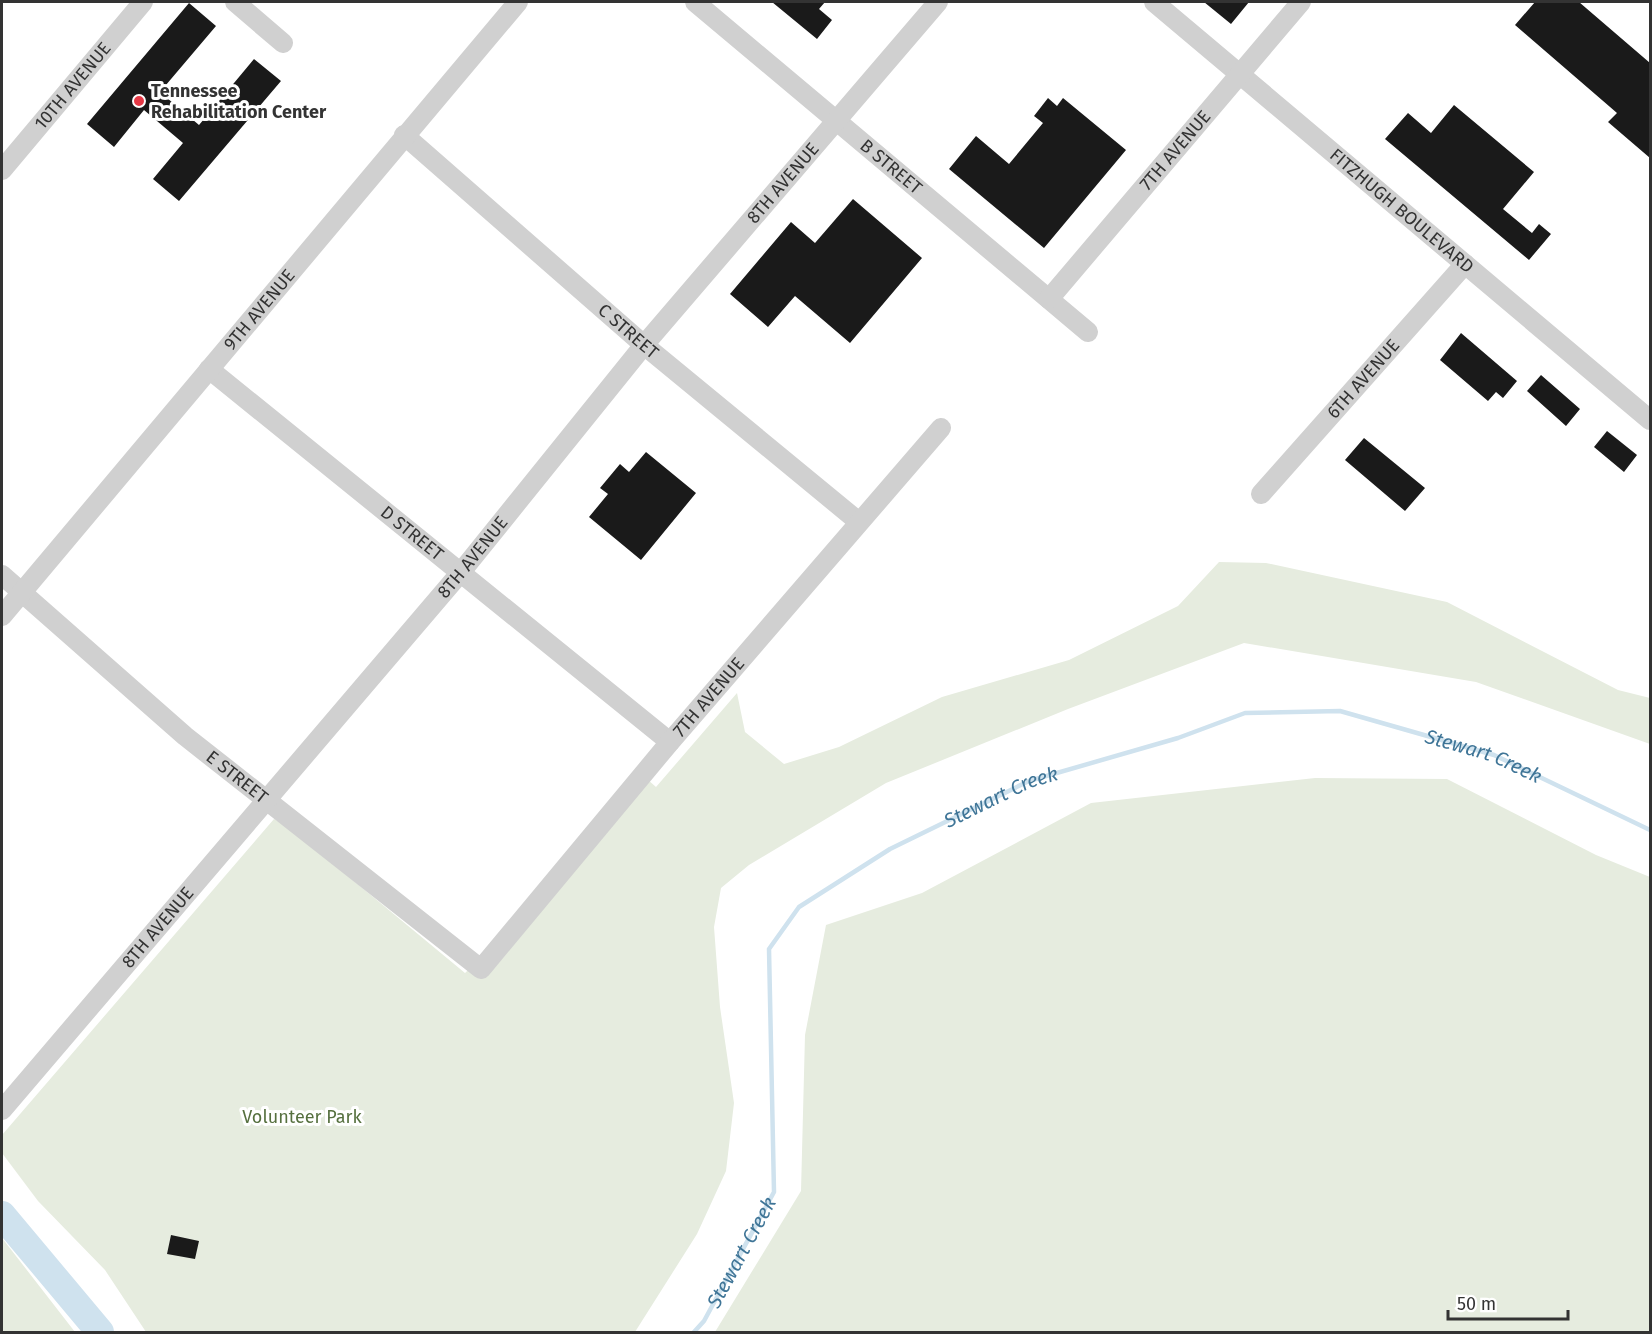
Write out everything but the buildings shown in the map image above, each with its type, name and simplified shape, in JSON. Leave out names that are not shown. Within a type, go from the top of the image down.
[{"type":"street","name":"10TH AVENUE","points":[[2,170],[143,2]]},
{"type":"street","points":[[235,2],[283,43]]},
{"type":"street","name":"9TH AVENUE","points":[[2,616],[518,2]]},
{"type":"street","name":"B STREET","points":[[695,2],[1088,332]]},
{"type":"street","name":"8TH AVENUE","points":[[2,1110],[461,572],[644,345],[938,2]]},
{"type":"street","name":"FITZHUGH BOULEVARD","points":[[1154,2],[1650,420]]},
{"type":"street","name":"7TH AVENUE","points":[[1049,299],[1301,2]]},
{"type":"street","name":"C STREET","points":[[404,135],[644,345],[859,522]]},
{"type":"street","name":"6TH AVENUE","points":[[1261,494],[1465,264]]},
{"type":"street","name":"D STREET","points":[[209,369],[670,742]]},
{"type":"street","name":"7TH AVENUE","points":[[481,969],[670,742],[940,428]]},
{"type":"street","name":"E STREET","points":[[2,575],[185,736],[481,969]]},
{"type":"green space","name":"Volunteer Park","points":[[1219,562],[1266,563],[1447,602],[1618,690],[1650,698],[1650,744],[1476,682],[1244,643],[1068,709],[886,783],[749,865],[721,888],[714,927],[720,1007],[734,1103],[726,1171],[697,1234],[635,1332],[146,1332],[105,1270],[38,1201],[2,1153],[2,1135],[274,819],[291,829],[465,973],[494,945],[639,772],[656,787],[737,693],[745,732],[784,764],[839,747],[942,697],[1069,660],[1178,606]]},
{"type":"green space","points":[[1315,778],[1447,779],[1596,855],[1650,877],[1650,1332],[715,1332],[801,1191],[805,1035],[826,925],[922,893],[1091,803]]},
{"type":"green space","points":[[2,1238],[75,1332],[2,1332]]},
{"type":"waterway","name":"Stewart Creek","points":[[694,1332],[704,1321],[774,1192],[769,949],[799,907],[890,849],[1029,781],[1178,738],[1245,713],[1340,711],[1494,755],[1650,830]]},
{"type":"waterway","name":"Stewart Creek","points":[[2,1215],[100,1332]]},
{"type":"place","name":"Tennessee Rehabilitation Center","points":[[139,101]]}]
